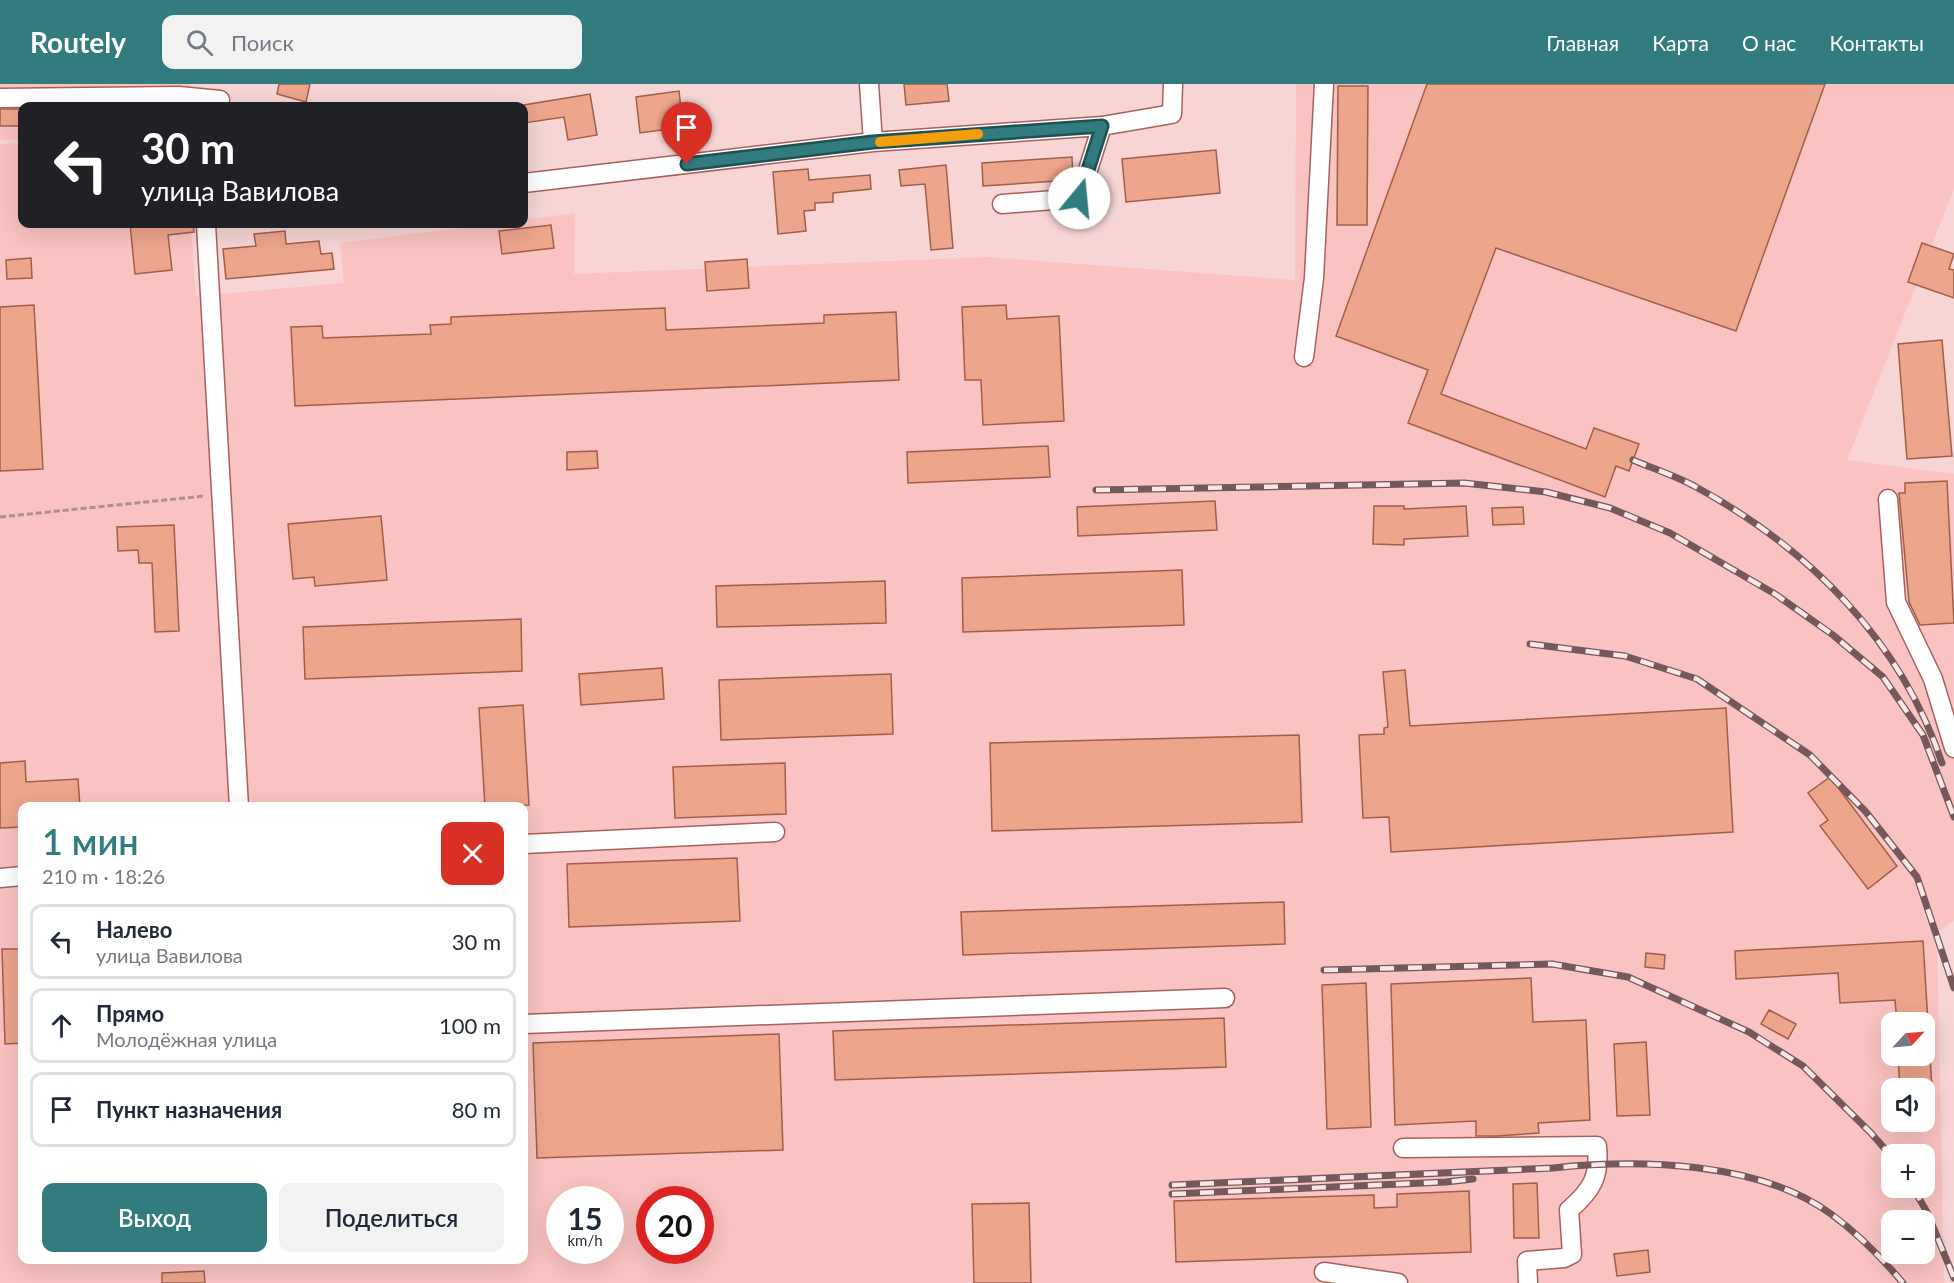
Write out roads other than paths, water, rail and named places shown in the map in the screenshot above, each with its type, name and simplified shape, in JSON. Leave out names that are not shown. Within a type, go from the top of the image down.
[{"type":"street","points":[[869,84],[873,142]]},
{"type":"street","points":[[528,183],[873,142],[1102,126],[1172,114],[1173,84]]},
{"type":"street","points":[[1304,357],[1314,278],[1324,84]]},
{"type":"street","points":[[0,98],[114,90],[221,97]]},
{"type":"street","points":[[1002,204],[1079,198],[1102,126]]},
{"type":"street","points":[[206,228],[239,802]]},
{"type":"street","points":[[1888,499],[1896,602],[1934,679],[1954,748]]},
{"type":"street","points":[[528,844],[775,832]]},
{"type":"street","points":[[0,878],[18,876]]},
{"type":"street","points":[[528,1024],[1225,998]]},
{"type":"street","points":[[1403,1148],[1597,1146],[1598,1163],[1589,1192],[1569,1210],[1572,1254],[1564,1258],[1527,1262],[1528,1283]]},
{"type":"street","points":[[1324,1272],[1398,1283]]},
{"type":"railway","points":[[1633,460],[1688,483],[1737,511],[1812,569],[1846,602],[1876,638],[1902,677],[1924,718],[1942,763]]},
{"type":"railway","points":[[1096,490],[1464,483],[1546,492],[1610,508],[1670,533],[1775,594],[1833,635],[1883,677],[1923,735],[1954,817]]},
{"type":"railway","points":[[1530,644],[1625,656],[1697,679],[1810,755],[1866,812],[1917,877],[1954,988]]},
{"type":"railway","points":[[1324,970],[1552,964],[1628,977],[1749,1032],[1803,1066],[1881,1144]]},
{"type":"railway","points":[[1172,1185],[1586,1165],[1622,1164],[1697,1168],[1769,1183],[1802,1196],[1850,1229],[1903,1283]]},
{"type":"railway","points":[[1172,1194],[1473,1179]]},
{"type":"railway","points":[[1919,1198],[1927,1212],[1954,1278]]}]
